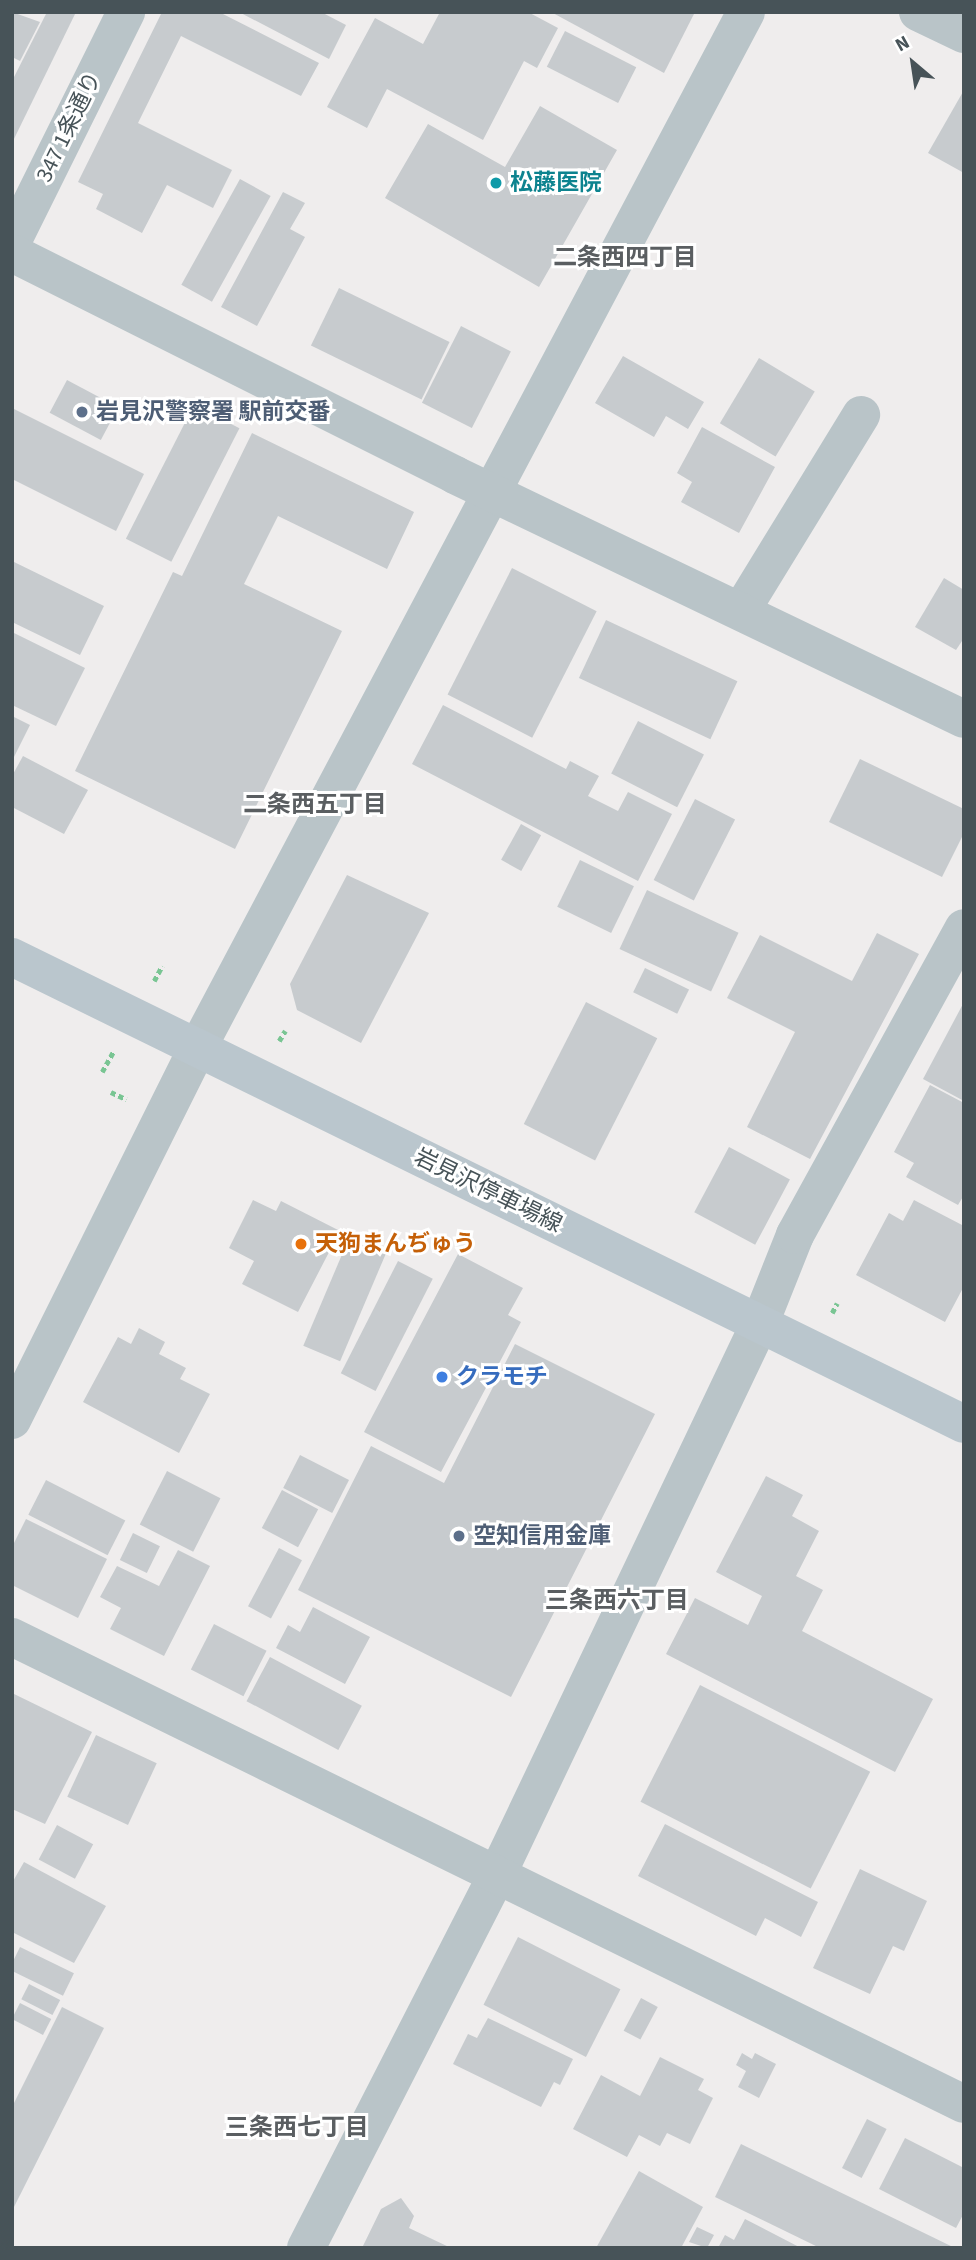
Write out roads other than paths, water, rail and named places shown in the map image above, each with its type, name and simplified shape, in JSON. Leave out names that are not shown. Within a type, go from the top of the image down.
[{"type":"main road","name":"岩見沢停車場線","points":[[12,957],[964,1424]]},
{"type":"street","name":"347 1条通り","points":[[12,242],[126,12]]},
{"type":"street","points":[[12,1420],[197,1049],[746,12]]},
{"type":"street","points":[[918,12],[964,34]]},
{"type":"street","points":[[12,253],[492,493],[964,719]]},
{"type":"street","points":[[741,611],[862,415]]},
{"type":"street","points":[[306,2248],[498,1873],[761,1323],[796,1235],[964,928]]},
{"type":"street","points":[[12,1637],[498,1873],[964,2104]]},
{"type":"place","name":"松藤医院","points":[[496,183]]},
{"type":"place","name":"岩見沢警察署 駅前交番","points":[[82,412]]},
{"type":"place","name":"天狗まんぢゅう","points":[[301,1244]]},
{"type":"place","name":"クラモチ","points":[[442,1377]]},
{"type":"place","name":"空知信用金庫","points":[[459,1536]]},
{"type":"district","name":"二条西四丁目","points":[[625,258]]},
{"type":"district","name":"二条西五丁目","points":[[315,805]]},
{"type":"district","name":"三条西六丁目","points":[[617,1601]]},
{"type":"district","name":"三条西七丁目","points":[[297,2128]]}]
